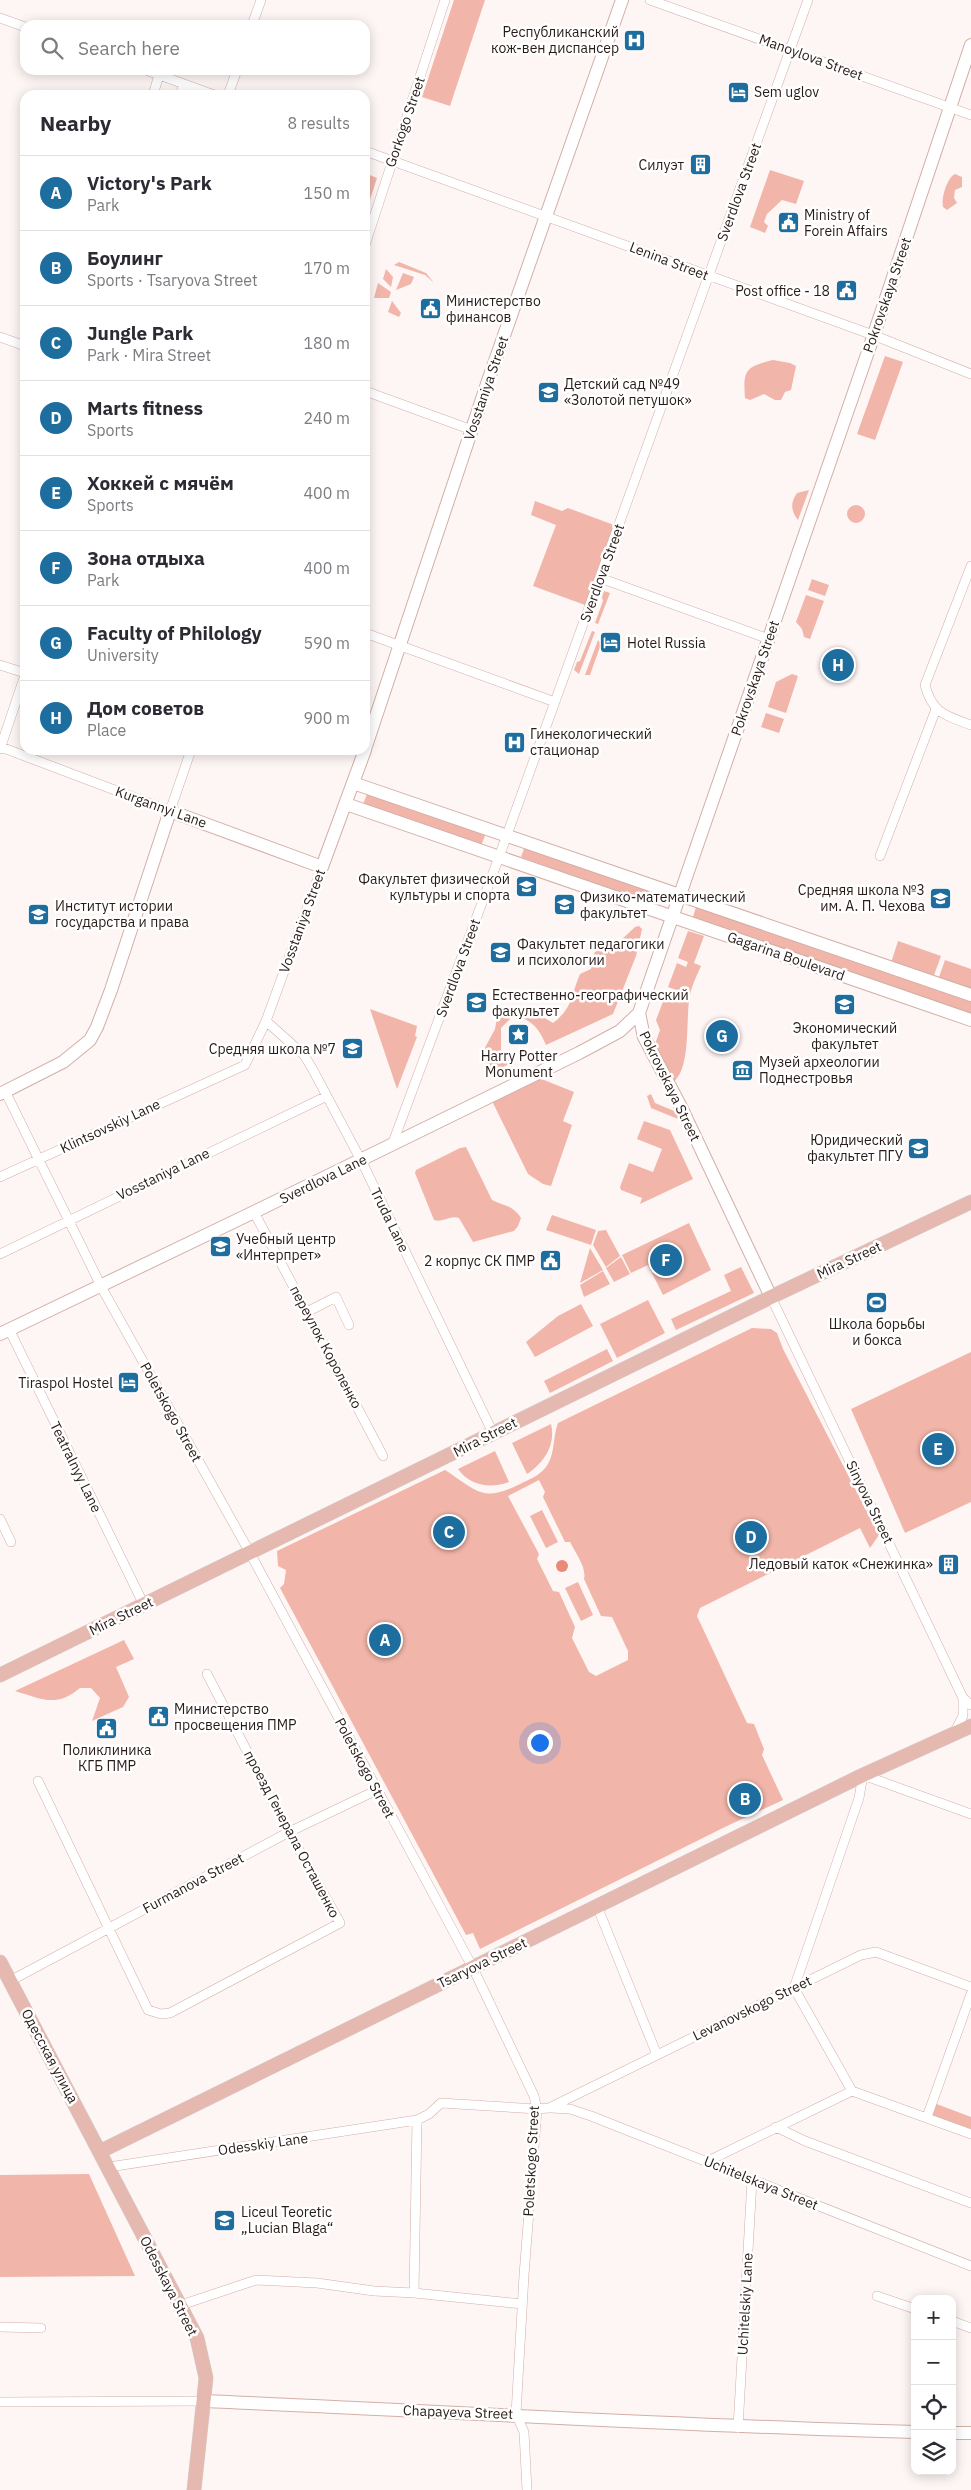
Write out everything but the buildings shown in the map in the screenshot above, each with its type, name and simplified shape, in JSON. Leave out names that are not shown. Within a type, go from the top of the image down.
[{"type":"main road","name":"Mira Street","points":[[0,1675],[493,1432],[971,1202]]},
{"type":"main road","name":"Tsaryova Street","points":[[101,2151],[863,1775],[971,1726]]},
{"type":"main road","name":"Одесская улица","points":[[0,1962],[101,2151]]},
{"type":"main road","name":"Odesskaya Street","points":[[101,2151],[196,2338],[204,2367],[204,2401],[194,2490]]},
{"type":"street","points":[[254,20],[261,0]]},
{"type":"street","name":"Gorkogo Street","points":[[370,229],[445,0]]},
{"type":"street","name":"Vosstaniya Street","points":[[370,735],[472,430],[622,0]]},
{"type":"street","name":"Manoylova Street","points":[[650,0],[971,115]]},
{"type":"street","name":"Sverdlova Street","points":[[392,1145],[507,836],[808,0]]},
{"type":"street","points":[[0,18],[20,25]]},
{"type":"street","name":"Pokrovskaya Street","points":[[771,1297],[681,1107],[644,1036],[638,1013],[873,335],[971,45]]},
{"type":"street","points":[[155,90],[160,75],[200,90]]},
{"type":"street","points":[[230,90],[235,75]]},
{"type":"street","points":[[182,90],[184,84]]},
{"type":"street","name":"Lenina Street","points":[[370,153],[873,335],[971,374]]},
{"type":"street","points":[[0,337],[20,344]]},
{"type":"street","points":[[370,393],[472,430]]},
{"type":"street","points":[[971,566],[926,685],[928,698],[936,709],[943,714],[971,724]]},
{"type":"street","points":[[600,578],[768,639]]},
{"type":"street","points":[[370,635],[555,702]]},
{"type":"street","points":[[0,665],[20,672]]},
{"type":"street","points":[[0,748],[20,689]]},
{"type":"street","points":[[880,856],[936,709]]},
{"type":"street","name":"Kurgannyi Lane","points":[[0,748],[322,866]]},
{"type":"street","points":[[3,1093],[70,1057],[90,1040],[97,1027],[189,755]]},
{"type":"street","name":"Vosstaniya Street","points":[[220,1075],[245,1065],[266,1021],[363,755]]},
{"type":"street","name":"Gagarina Boulevard","points":[[353,783],[971,995]]},
{"type":"street","name":"Gagarina Boulevard","points":[[346,804],[971,1020]]},
{"type":"street","name":"Sverdlova Lane","points":[[4,1331],[392,1145],[620,1031],[638,1013]]},
{"type":"street","name":"Truda Lane","points":[[266,1021],[304,1055],[327,1096],[361,1160],[493,1432]]},
{"type":"street","name":"Klintsovskiy Lane","points":[[0,1177],[220,1075]]},
{"type":"street","name":"Poletskogo Street","points":[[3,1093],[38,1158],[100,1284],[250,1553],[473,1968],[528,2082],[537,2109],[522,2304],[516,2414],[524,2432],[527,2490]]},
{"type":"street","name":"Vosstaniya Lane","points":[[0,1254],[327,1096]]},
{"type":"street","name":"переулок Короленко","points":[[254,1212],[383,1456]]},
{"type":"street","points":[[307,1312],[336,1297],[350,1325]]},
{"type":"street","name":"Sinyova Street","points":[[771,1297],[963,1698],[971,1705]]},
{"type":"street","name":"Teatralnyy Lane","points":[[4,1331],[144,1605]]},
{"type":"street","points":[[0,1519],[11,1542]]},
{"type":"street","name":"проезд Генерала Осташенко","points":[[38,1781],[148,2010],[161,2014],[170,2013],[340,1923],[289,1832],[207,1674]]},
{"type":"street","points":[[954,1733],[963,1716],[963,1698]]},
{"type":"street","points":[[971,1814],[863,1775],[859,1798],[794,1988],[852,2092],[971,2134]]},
{"type":"street","name":"Furmanova Street","points":[[10,1981],[289,1832],[377,1790]]},
{"type":"street","points":[[597,1906],[656,2055]]},
{"type":"street","name":"Levanovskogo Street","points":[[537,2109],[549,2108],[861,1955],[876,1952],[971,1987]]},
{"type":"street","points":[[927,2117],[971,1994]]},
{"type":"street","points":[[708,2161],[852,2092]]},
{"type":"street","points":[[414,2293],[417,2120],[429,2114],[441,2102],[537,2109]]},
{"type":"street","name":"Uchitelskaya Street","points":[[549,2108],[581,2112],[971,2266]]},
{"type":"street","name":"Odesskiy Lane","points":[[109,2167],[417,2120]]},
{"type":"street","points":[[776,2127],[805,2141],[971,2203]]},
{"type":"street","name":"Uchitelskiy Lane","points":[[738,2428],[752,2180]]},
{"type":"street","points":[[180,2305],[256,2280],[316,2283],[374,2292],[414,2293],[522,2304]]},
{"type":"street","points":[[877,2296],[911,2308]]},
{"type":"street","points":[[956,2322],[971,2328]]},
{"type":"street","points":[[0,2327],[41,2328]]},
{"type":"street","name":"Chapayeva Street","points":[[0,2402],[204,2401],[516,2414],[738,2428],[911,2432]]},
{"type":"street","points":[[956,2433],[971,2434]]},
{"type":"shaded area","points":[[454,0],[485,0],[450,106],[422,97]]},
{"type":"shaded area","points":[[770,170],[804,181],[796,204],[782,200],[767,214],[764,222],[768,226],[765,233],[750,227]]},
{"type":"shaded area","points":[[955,174],[962,177],[962,187],[955,190],[954,198],[957,203],[947,210],[943,207],[944,194],[949,180]]},
{"type":"shaded area","points":[[370,175],[377,178],[370,200]]},
{"type":"shaded area","points":[[399,262],[426,273],[434,283],[425,275],[394,265]]},
{"type":"shaded area","points":[[386,269],[393,277],[391,287],[383,279]]},
{"type":"shaded area","points":[[403,273],[414,277],[411,284],[396,290]]},
{"type":"shaded area","points":[[378,283],[391,292],[389,298],[374,298]]},
{"type":"shaded area","points":[[392,301],[401,313],[399,317],[388,312]]},
{"type":"shaded area","points":[[885,356],[903,362],[875,440],[857,434]]},
{"type":"shaded area","points":[[773,360],[796,366],[791,390],[785,392],[781,400],[775,400],[764,394],[750,400],[745,398],[745,381],[748,371],[757,365]]},
{"type":"shaded area","points":[[809,490],[798,520],[793,510],[793,500],[797,493]]},
{"type":"shaded area","points":[[535,501],[562,511],[568,508],[614,525],[585,605],[533,586],[556,525],[531,515]]},
{"type":"shaded area","points":[[856,505],[862,508],[865,514],[862,520],[856,523],[850,520],[847,514],[850,508]]},
{"type":"shaded area","points":[[812,579],[829,585],[825,596],[808,590]]},
{"type":"shaded area","points":[[604,591],[610,593],[598,624],[595,623],[603,601]]},
{"type":"shaded area","points":[[806,595],[824,601],[810,639],[804,637],[802,629],[796,622]]},
{"type":"shaded area","points":[[592,631],[595,632],[579,674],[574,670],[577,662],[580,661]]},
{"type":"shaded area","points":[[598,640],[601,644],[590,675],[585,675]]},
{"type":"shaded area","points":[[792,674],[798,676],[786,713],[768,707],[776,682]]},
{"type":"shaded area","points":[[766,713],[784,719],[779,733],[761,727]]},
{"type":"shaded area","points":[[368,792],[486,833],[481,846],[363,804]]},
{"type":"shaded area","points":[[525,846],[660,893],[656,905],[521,857]]},
{"type":"shaded area","points":[[697,904],[971,999],[971,1017],[692,920]]},
{"type":"shaded area","points":[[639,926],[642,929],[636,956],[613,1014],[546,1045],[541,1034],[530,1022],[514,1015],[501,1028],[501,1051],[513,1055],[514,1062],[494,1071],[480,1057],[495,1029],[499,1008],[521,1008],[534,1012],[553,1023],[560,1017],[571,1001],[580,974],[591,969],[595,951],[602,943],[618,943],[635,927]]},
{"type":"shaded area","points":[[688,931],[704,936],[694,963],[701,966],[690,995],[687,1043],[683,1067],[672,1083],[655,1044],[660,1030],[656,1020],[666,994],[677,997],[679,991],[668,987],[677,963],[686,967],[688,962],[678,958]]},
{"type":"shaded area","points":[[898,941],[941,956],[933,978],[891,963]]},
{"type":"shaded area","points":[[945,960],[971,969],[971,991],[938,980]]},
{"type":"shaded area","points":[[370,1009],[417,1026],[415,1036],[417,1037],[397,1089]]},
{"type":"shaded area","points":[[539,1078],[574,1092],[563,1121],[572,1125],[551,1186],[543,1184],[528,1174],[492,1101]]},
{"type":"shaded area","points":[[651,1094],[655,1103],[679,1113],[680,1117],[678,1119],[651,1108],[647,1096]]},
{"type":"shaded area","points":[[644,1121],[670,1130],[693,1179],[640,1204],[642,1198],[621,1190],[620,1187],[629,1163],[653,1172],[662,1149],[637,1139]]},
{"type":"shaded area","points":[[466,1147],[492,1200],[511,1208],[521,1218],[514,1231],[473,1242],[459,1218],[434,1220],[415,1173],[416,1170],[460,1148]]},
{"type":"shaded area","points":[[552,1215],[596,1230],[591,1245],[546,1230]]},
{"type":"shaded area","points":[[689,1223],[711,1270],[663,1295],[648,1265],[631,1273],[622,1255]]},
{"type":"shaded area","points":[[606,1230],[620,1256],[606,1267],[593,1245],[598,1231]]},
{"type":"shaded area","points":[[590,1248],[603,1270],[580,1283]]},
{"type":"shaded area","points":[[621,1257],[630,1274],[614,1282],[606,1268]]},
{"type":"shaded area","points":[[741,1267],[754,1293],[676,1330],[671,1319],[731,1291],[724,1275]]},
{"type":"shaded area","points":[[603,1271],[610,1284],[584,1297],[580,1285]]},
{"type":"shaded area","points":[[648,1300],[665,1333],[617,1358],[600,1324]]},
{"type":"shaded area","points":[[581,1304],[593,1326],[535,1357],[526,1342],[558,1316]]},
{"type":"shaded area","points":[[752,1328],[771,1329],[777,1333],[783,1349],[879,1535],[870,1548],[860,1528],[700,1608],[697,1616],[747,1723],[754,1724],[764,1749],[762,1755],[783,1800],[480,1949],[473,1933],[466,1935],[280,1588],[284,1584],[286,1570],[278,1566],[277,1551],[445,1470],[466,1485],[482,1493],[499,1492],[510,1488],[541,1473],[546,1467],[552,1454],[558,1423]],"holes":[[[539,1480],[545,1492],[543,1497],[565,1542],[570,1542],[580,1560],[584,1570],[584,1579],[601,1616],[612,1617],[628,1651],[628,1660],[596,1676],[589,1672],[572,1638],[575,1627],[559,1592],[553,1591],[537,1559],[539,1554],[508,1496]]]},
{"type":"shaded area","points":[[607,1349],[613,1361],[550,1393],[544,1381]]},
{"type":"shaded area","points":[[971,1352],[971,1502],[905,1533],[851,1409]]},
{"type":"shaded area","points":[[551,1424],[552,1439],[547,1453],[539,1464],[527,1474],[512,1443]]},
{"type":"shaded area","points":[[495,1451],[509,1482],[481,1485],[468,1479],[458,1469]]},
{"type":"shaded area","points":[[542,1510],[558,1542],[546,1548],[530,1516]]},
{"type":"shaded area","points":[[564,1560],[567,1561],[567,1571],[560,1572],[557,1571],[556,1564],[557,1561]]},
{"type":"shaded area","points":[[578,1582],[593,1615],[581,1621],[565,1588]]},
{"type":"shaded area","points":[[124,1640],[134,1659],[116,1667],[129,1697],[123,1707],[92,1721],[100,1698],[91,1688],[80,1688],[64,1698],[56,1700],[41,1699],[15,1691]]},
{"type":"shaded area","points":[[934,2103],[971,2117],[971,2134],[929,2118]]},
{"type":"shaded area","points":[[89,2174],[135,2276],[0,2277],[0,2175]]},
{"type":"place","name":"Республиканский кож-вен диспансер","points":[[635,40]]},
{"type":"place","name":"Sem uglov","points":[[738,92]]},
{"type":"place","name":"Силуэт","points":[[700,165]]},
{"type":"place","name":"Ministry of Forein Affairs","points":[[788,223]]},
{"type":"place","name":"Post office - 18","points":[[846,291]]},
{"type":"place","name":"Министерство финансов","points":[[430,309]]},
{"type":"place","name":"Детский сад №49 «Золотой петушок»","points":[[548,392]]},
{"type":"place","name":"Hotel Russia","points":[[611,643]]},
{"type":"place","name":"Дом советов","points":[[838,665]]},
{"type":"place","name":"Гинекологический стационар","points":[[514,742]]},
{"type":"place","name":"Факультет физической культуры и спорта","points":[[526,887]]},
{"type":"place","name":"Средняя школа №3 им. А. П. Чехова","points":[[941,898]]},
{"type":"place","name":"Физико-математический факультет","points":[[564,905]]},
{"type":"place","name":"Институт истории государства и права","points":[[39,914]]},
{"type":"place","name":"Факультет педагогики и психологии","points":[[501,952]]},
{"type":"place","name":"Естественно-географический факультет","points":[[476,1003]]},
{"type":"place","name":"Экономический факультет","points":[[845,1005]]},
{"type":"place","name":"Harry Potter Monument","points":[[519,1034]]},
{"type":"place","name":"Faculty of Philology","points":[[722,1036]]},
{"type":"place","name":"Средняя школа №7","points":[[352,1049]]},
{"type":"place","name":"Музей археологии Поднестровья","points":[[743,1070]]},
{"type":"place","name":"Юридический факультет ПГУ","points":[[919,1148]]},
{"type":"place","name":"Учебный центр «Интерпрет»","points":[[220,1247]]},
{"type":"place","name":"Зона отдыха","points":[[666,1260]]},
{"type":"place","name":"2 корпус СК ПМР","points":[[551,1261]]},
{"type":"place","name":"Школа борьбы и бокса","points":[[877,1302]]},
{"type":"place","name":"Tiraspol Hostel","points":[[129,1383]]},
{"type":"place","name":"Хоккей с мячём","points":[[938,1449]]},
{"type":"place","name":"Jungle Park","points":[[449,1532]]},
{"type":"place","name":"Marts fitness","points":[[751,1537]]},
{"type":"place","name":"Ледовый каток «Снежинка»","points":[[949,1564]]},
{"type":"place","name":"Victory's Park","points":[[385,1640]]},
{"type":"place","name":"Министерство просвещения ПМР","points":[[158,1717]]},
{"type":"place","name":"Поликлиника КГБ ПМР","points":[[107,1728]]},
{"type":"place","name":"Боулинг","points":[[745,1799]]},
{"type":"place","name":"Liceul Teoretic „Lucian Blaga“","points":[[225,2220]]}]
